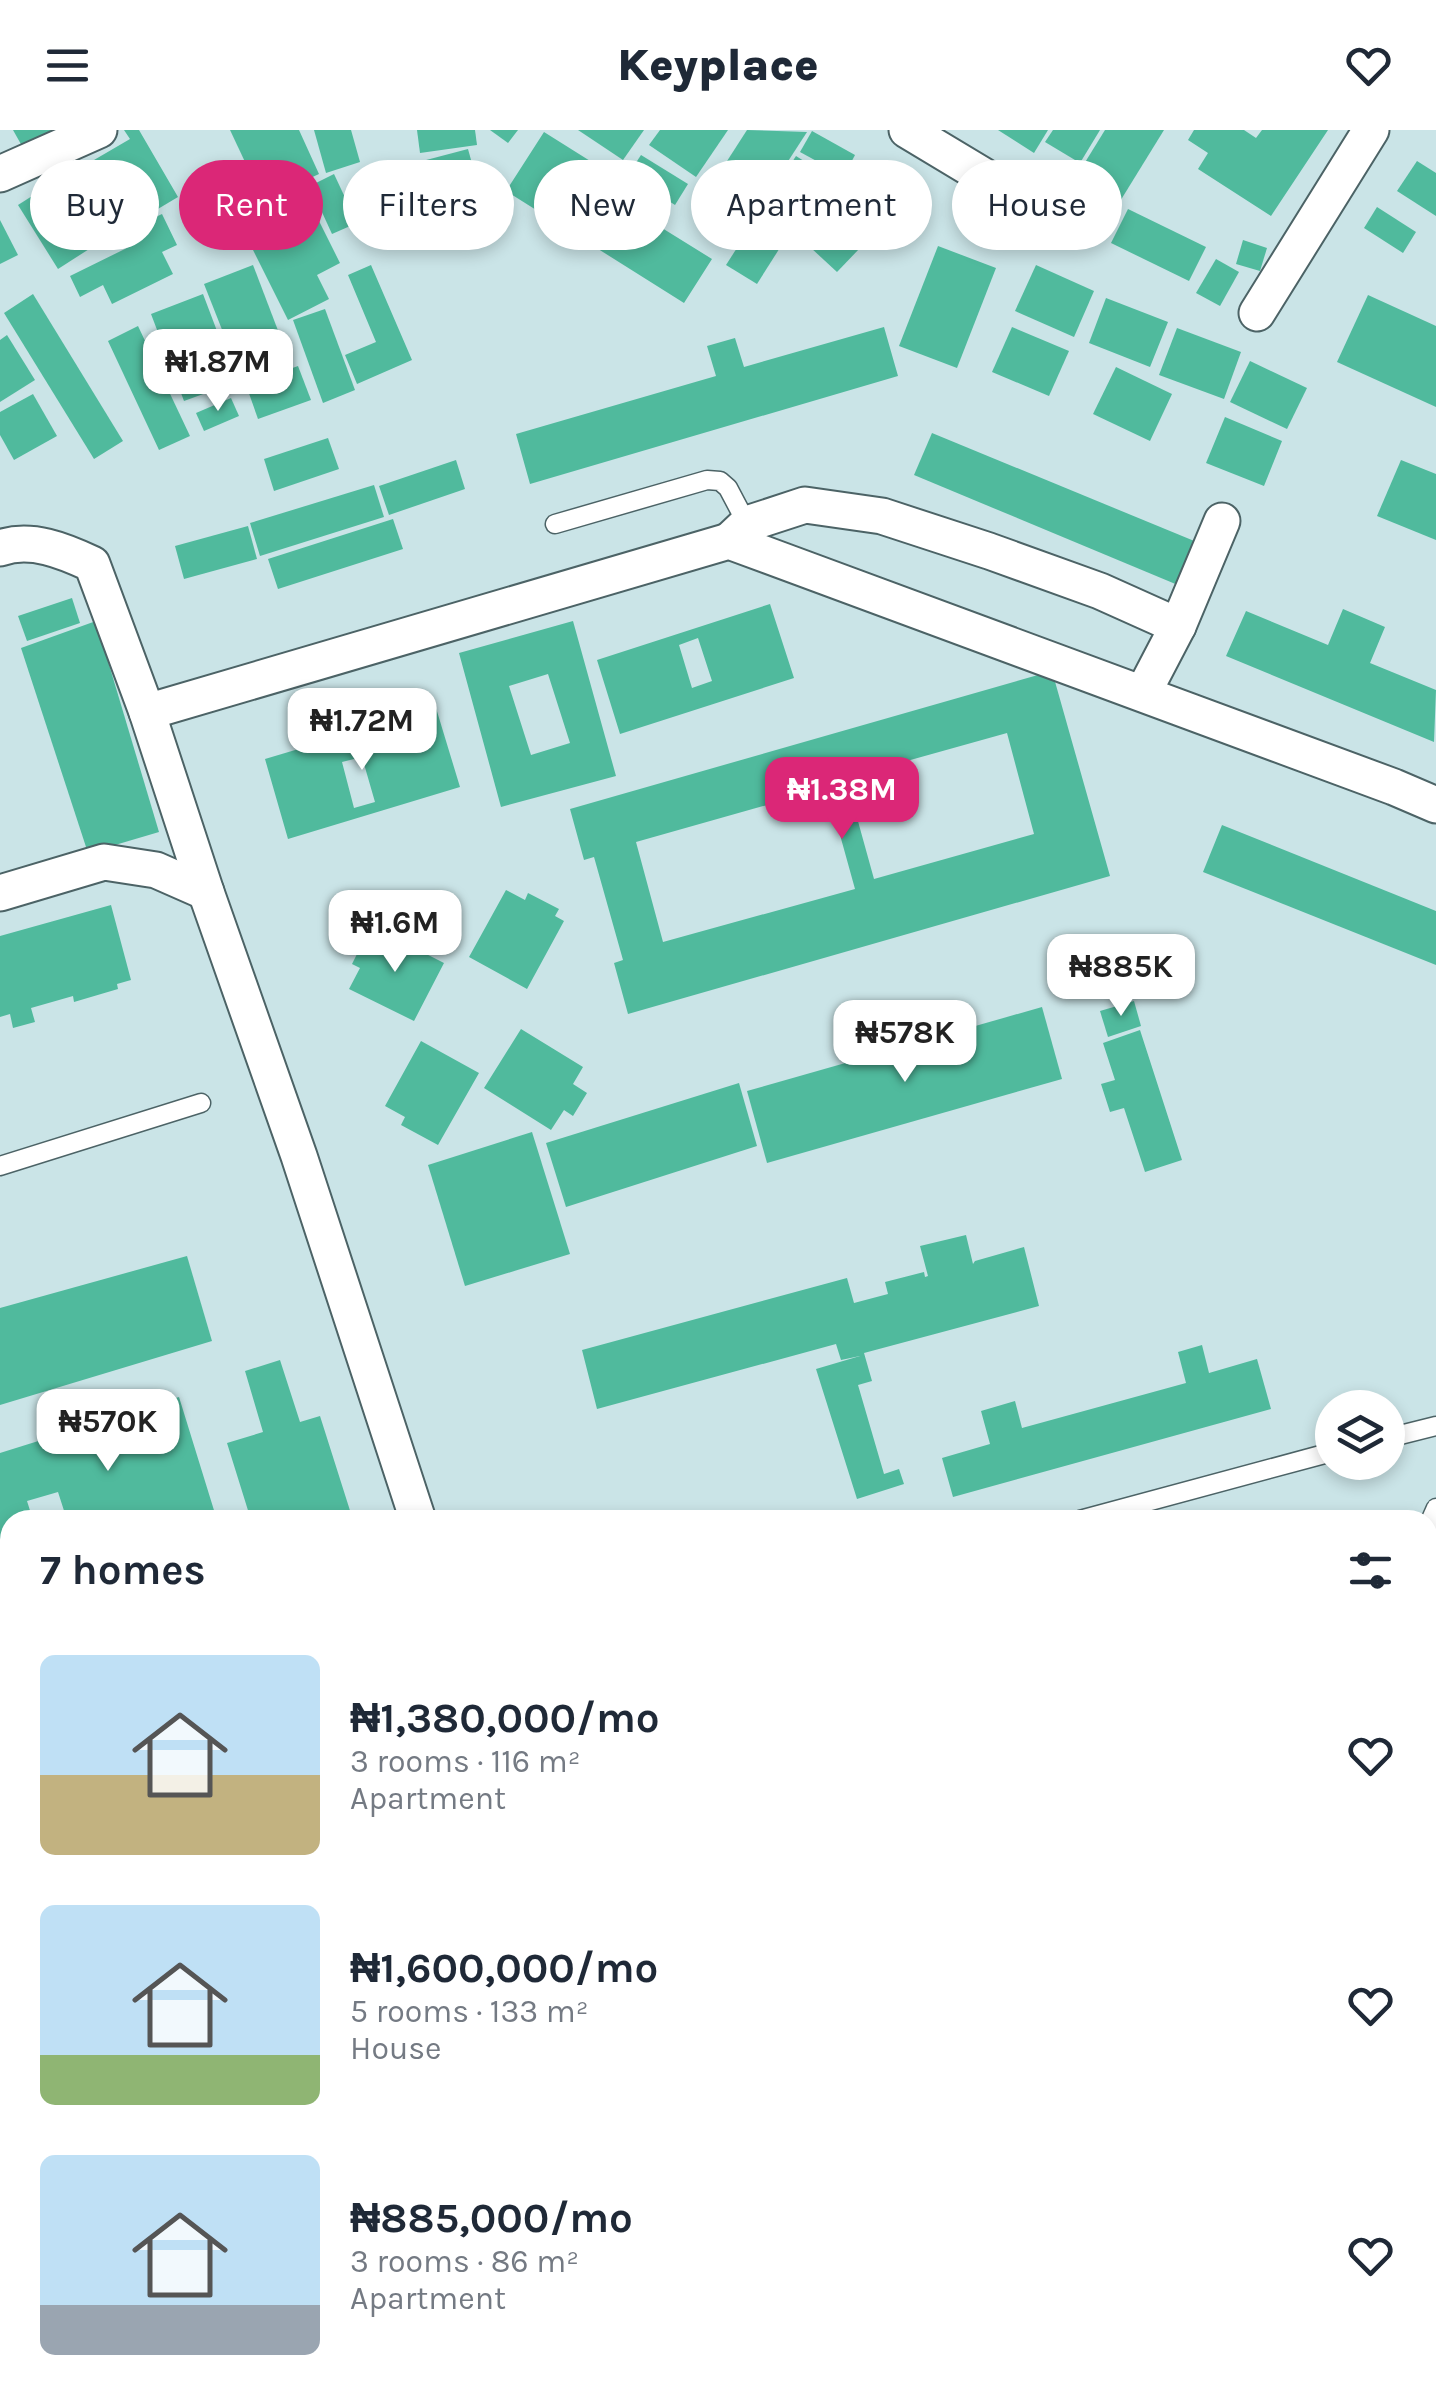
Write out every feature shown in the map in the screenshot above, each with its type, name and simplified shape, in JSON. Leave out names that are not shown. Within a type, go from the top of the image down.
[{"type":"street","points":[[0,174],[99,130]]},
{"type":"street","points":[[907,130],[957,160]]},
{"type":"street","points":[[1258,313],[1371,130]]},
{"type":"street","points":[[147,712],[738,532],[805,505],[882,516],[1100,591],[1178,626]]},
{"type":"street","points":[[1143,693],[1178,626],[1222,521]]},
{"type":"street","points":[[738,532],[1436,805]]},
{"type":"street","points":[[0,548],[10,544],[55,547],[92,564],[147,712],[299,1156],[415,1510]]},
{"type":"street","points":[[0,892],[104,862],[156,870],[206,892]]},
{"type":"lane","points":[[555,524],[707,480],[720,481],[728,488],[738,532]]},
{"type":"lane","points":[[0,1166],[201,1103]]},
{"type":"lane","points":[[1405,1434],[1436,1426]]},
{"type":"lane","points":[[1117,1510],[1315,1457]]},
{"type":"building","points":[[13,130],[52,130],[22,146]]},
{"type":"building","points":[[124,130],[139,130],[156,160],[94,160],[130,139]]},
{"type":"building","points":[[230,130],[299,130],[313,160],[244,160]]},
{"type":"building","points":[[314,130],[351,130],[359,160],[343,160],[343,168],[326,173]]},
{"type":"building","points":[[417,130],[475,130],[477,145],[420,153]]},
{"type":"building","points":[[490,130],[518,130],[508,143]]},
{"type":"building","points":[[578,130],[644,130],[623,160]]},
{"type":"building","points":[[660,130],[728,130],[708,160],[691,160],[691,174],[649,145]]},
{"type":"building","points":[[747,130],[807,132],[789,160],[728,160]]},
{"type":"building","points":[[998,130],[1048,130],[1034,153]]},
{"type":"building","points":[[1053,130],[1100,130],[1082,160],[1045,142]]},
{"type":"building","points":[[1105,130],[1164,130],[1122,198],[1122,160],[1086,160]]},
{"type":"building","points":[[1194,130],[1244,130],[1256,138],[1262,130],[1328,130],[1271,216],[1198,169],[1208,153],[1188,140]]},
{"type":"building","points":[[812,131],[855,155],[852,160],[815,160],[800,152]]},
{"type":"building","points":[[544,132],[589,160],[534,160],[534,209],[514,196],[514,179]]},
{"type":"building","points":[[468,149],[471,160],[426,160]]},
{"type":"building","points":[[1417,161],[1436,173],[1436,216],[1397,191]]},
{"type":"building","points":[[159,164],[178,197],[159,208]]},
{"type":"building","points":[[334,174],[343,193],[343,229],[332,234],[323,214],[323,180]]},
{"type":"building","points":[[671,174],[688,184],[675,205],[671,202]]},
{"type":"building","points":[[30,197],[30,224],[18,205]]},
{"type":"building","points":[[1377,207],[1416,232],[1403,253],[1364,228]]},
{"type":"building","points":[[1128,209],[1206,247],[1189,281],[1122,248],[1122,221]]},
{"type":"building","points":[[162,214],[177,245],[162,252],[173,274],[112,304],[103,285],[80,297],[70,276],[123,250],[159,250]]},
{"type":"building","points":[[0,220],[18,255],[0,264]]},
{"type":"building","points":[[323,229],[340,263],[317,275],[329,299],[288,320],[253,250],[323,250]]},
{"type":"building","points":[[671,234],[691,246],[691,250],[712,259],[684,303],[600,250],[671,250]]},
{"type":"building","points":[[1243,240],[1267,248],[1260,271],[1236,264]]},
{"type":"building","points":[[938,246],[996,268],[957,368],[899,346]]},
{"type":"building","points":[[46,250],[88,250],[58,269]]},
{"type":"building","points":[[736,250],[779,250],[757,284],[726,265]]},
{"type":"building","points":[[813,250],[858,250],[837,272]]},
{"type":"building","points":[[1216,259],[1239,272],[1220,306],[1196,293]]},
{"type":"building","points":[[253,265],[282,341],[234,360],[204,284]]},
{"type":"building","points":[[371,265],[412,360],[357,384],[345,355],[376,342],[348,275]]},
{"type":"building","points":[[1036,265],[1094,291],[1074,337],[1015,311]]},
{"type":"building","points":[[33,294],[123,441],[94,459],[4,313]]},
{"type":"building","points":[[203,294],[231,368],[212,375],[217,389],[184,401],[151,314]]},
{"type":"building","points":[[1368,295],[1436,326],[1436,407],[1337,362]]},
{"type":"building","points":[[1106,298],[1168,322],[1150,367],[1089,343]]},
{"type":"building","points":[[325,309],[355,390],[323,403],[293,320]]},
{"type":"building","points":[[138,326],[190,436],[159,450],[108,341]]},
{"type":"building","points":[[884,327],[898,376],[530,484],[516,434],[716,376],[707,346],[735,338],[744,367]]},
{"type":"building","points":[[1012,327],[1069,351],[1049,396],[992,372]]},
{"type":"building","points":[[1177,328],[1241,352],[1224,399],[1159,375]]},
{"type":"building","points":[[7,335],[35,380],[0,402],[0,340]]},
{"type":"building","points":[[1250,361],[1307,388],[1287,429],[1230,402]]},
{"type":"building","points":[[298,366],[311,400],[258,419],[246,385]]},
{"type":"building","points":[[1116,367],[1172,394],[1150,441],[1093,414]]},
{"type":"building","points":[[33,394],[57,436],[14,460],[0,435],[0,412]]},
{"type":"building","points":[[231,398],[239,416],[204,431],[196,413]]},
{"type":"building","points":[[1225,417],[1282,441],[1264,486],[1206,463]]},
{"type":"building","points":[[932,433],[1204,545],[1185,588],[914,475]]},
{"type":"building","points":[[328,438],[339,469],[274,491],[264,459]]},
{"type":"building","points":[[456,460],[465,489],[389,515],[379,486]]},
{"type":"building","points":[[1401,460],[1436,474],[1436,540],[1377,516]]},
{"type":"building","points":[[374,485],[384,517],[260,556],[250,523]]},
{"type":"building","points":[[393,519],[403,549],[278,589],[268,559]]},
{"type":"building","points":[[248,526],[257,559],[184,579],[175,546]]},
{"type":"building","points":[[72,598],[80,623],[27,641],[18,616]]},
{"type":"building","points":[[770,604],[794,678],[620,734],[597,660]],"holes":[[[698,638],[712,681],[692,688],[679,645]]]},
{"type":"building","points":[[1343,609],[1385,627],[1370,663],[1436,690],[1434,742],[1226,656],[1246,611],[1328,645]]},
{"type":"building","points":[[96,621],[159,832],[88,853],[21,648]]},
{"type":"building","points":[[573,621],[616,776],[501,807],[459,653]],"holes":[[[548,674],[570,743],[531,755],[509,686]]]},
{"type":"building","points":[[1052,671],[1110,876],[628,1014],[614,963],[623,960],[594,857],[584,860],[570,809]],"holes":[[[1007,733],[1034,834],[874,879],[846,778]],[[827,788],[855,889],[663,942],[636,842]]]},
{"type":"building","points":[[436,708],[460,787],[288,839],[265,759]],"holes":[[[362,757],[375,802],[354,808],[342,762]]]},
{"type":"building","points":[[1222,825],[1436,911],[1436,965],[1203,872]]},
{"type":"building","points":[[506,890],[525,900],[528,893],[559,909],[555,916],[564,921],[527,989],[469,957]]},
{"type":"building","points":[[111,905],[131,980],[117,984],[118,989],[74,1002],[73,996],[31,1008],[35,1022],[13,1028],[10,1014],[0,1017],[0,936]]},
{"type":"building","points":[[379,930],[444,963],[414,1021],[349,989],[360,968],[352,964],[363,942],[371,946]]},
{"type":"building","points":[[1134,1001],[1141,1026],[1108,1037],[1100,1011]]},
{"type":"building","points":[[1042,1007],[1062,1079],[767,1163],[747,1091]]},
{"type":"building","points":[[521,1029],[583,1067],[573,1084],[587,1093],[573,1116],[564,1110],[551,1130],[484,1088]]},
{"type":"building","points":[[1140,1030],[1182,1160],[1145,1172],[1124,1108],[1110,1112],[1101,1084],[1115,1080],[1103,1043]]},
{"type":"building","points":[[421,1041],[479,1073],[438,1145],[401,1125],[405,1117],[385,1106]]},
{"type":"building","points":[[739,1083],[757,1146],[566,1207],[546,1143]]},
{"type":"building","points":[[532,1132],[570,1254],[465,1286],[428,1165]]},
{"type":"building","points":[[966,1235],[973,1264],[1024,1247],[1039,1306],[864,1353],[872,1381],[858,1385],[884,1474],[899,1469],[904,1484],[857,1499],[816,1369],[860,1356],[841,1360],[836,1344],[597,1409],[582,1350],[847,1278],[854,1303],[888,1294],[885,1282],[924,1272],[928,1276],[920,1246]]},
{"type":"building","points":[[187,1256],[212,1341],[0,1405],[0,1308]]},
{"type":"building","points":[[1202,1345],[1209,1373],[1257,1359],[1271,1409],[953,1497],[942,1458],[990,1444],[981,1411],[1015,1401],[1022,1428],[1186,1383],[1178,1352]]},
{"type":"building","points":[[280,1360],[300,1422],[320,1416],[350,1510],[248,1510],[227,1443],[263,1432],[245,1371]]},
{"type":"building","points":[[179,1397],[214,1510],[64,1510],[58,1492],[27,1501],[30,1510],[0,1510],[0,1453]]}]
